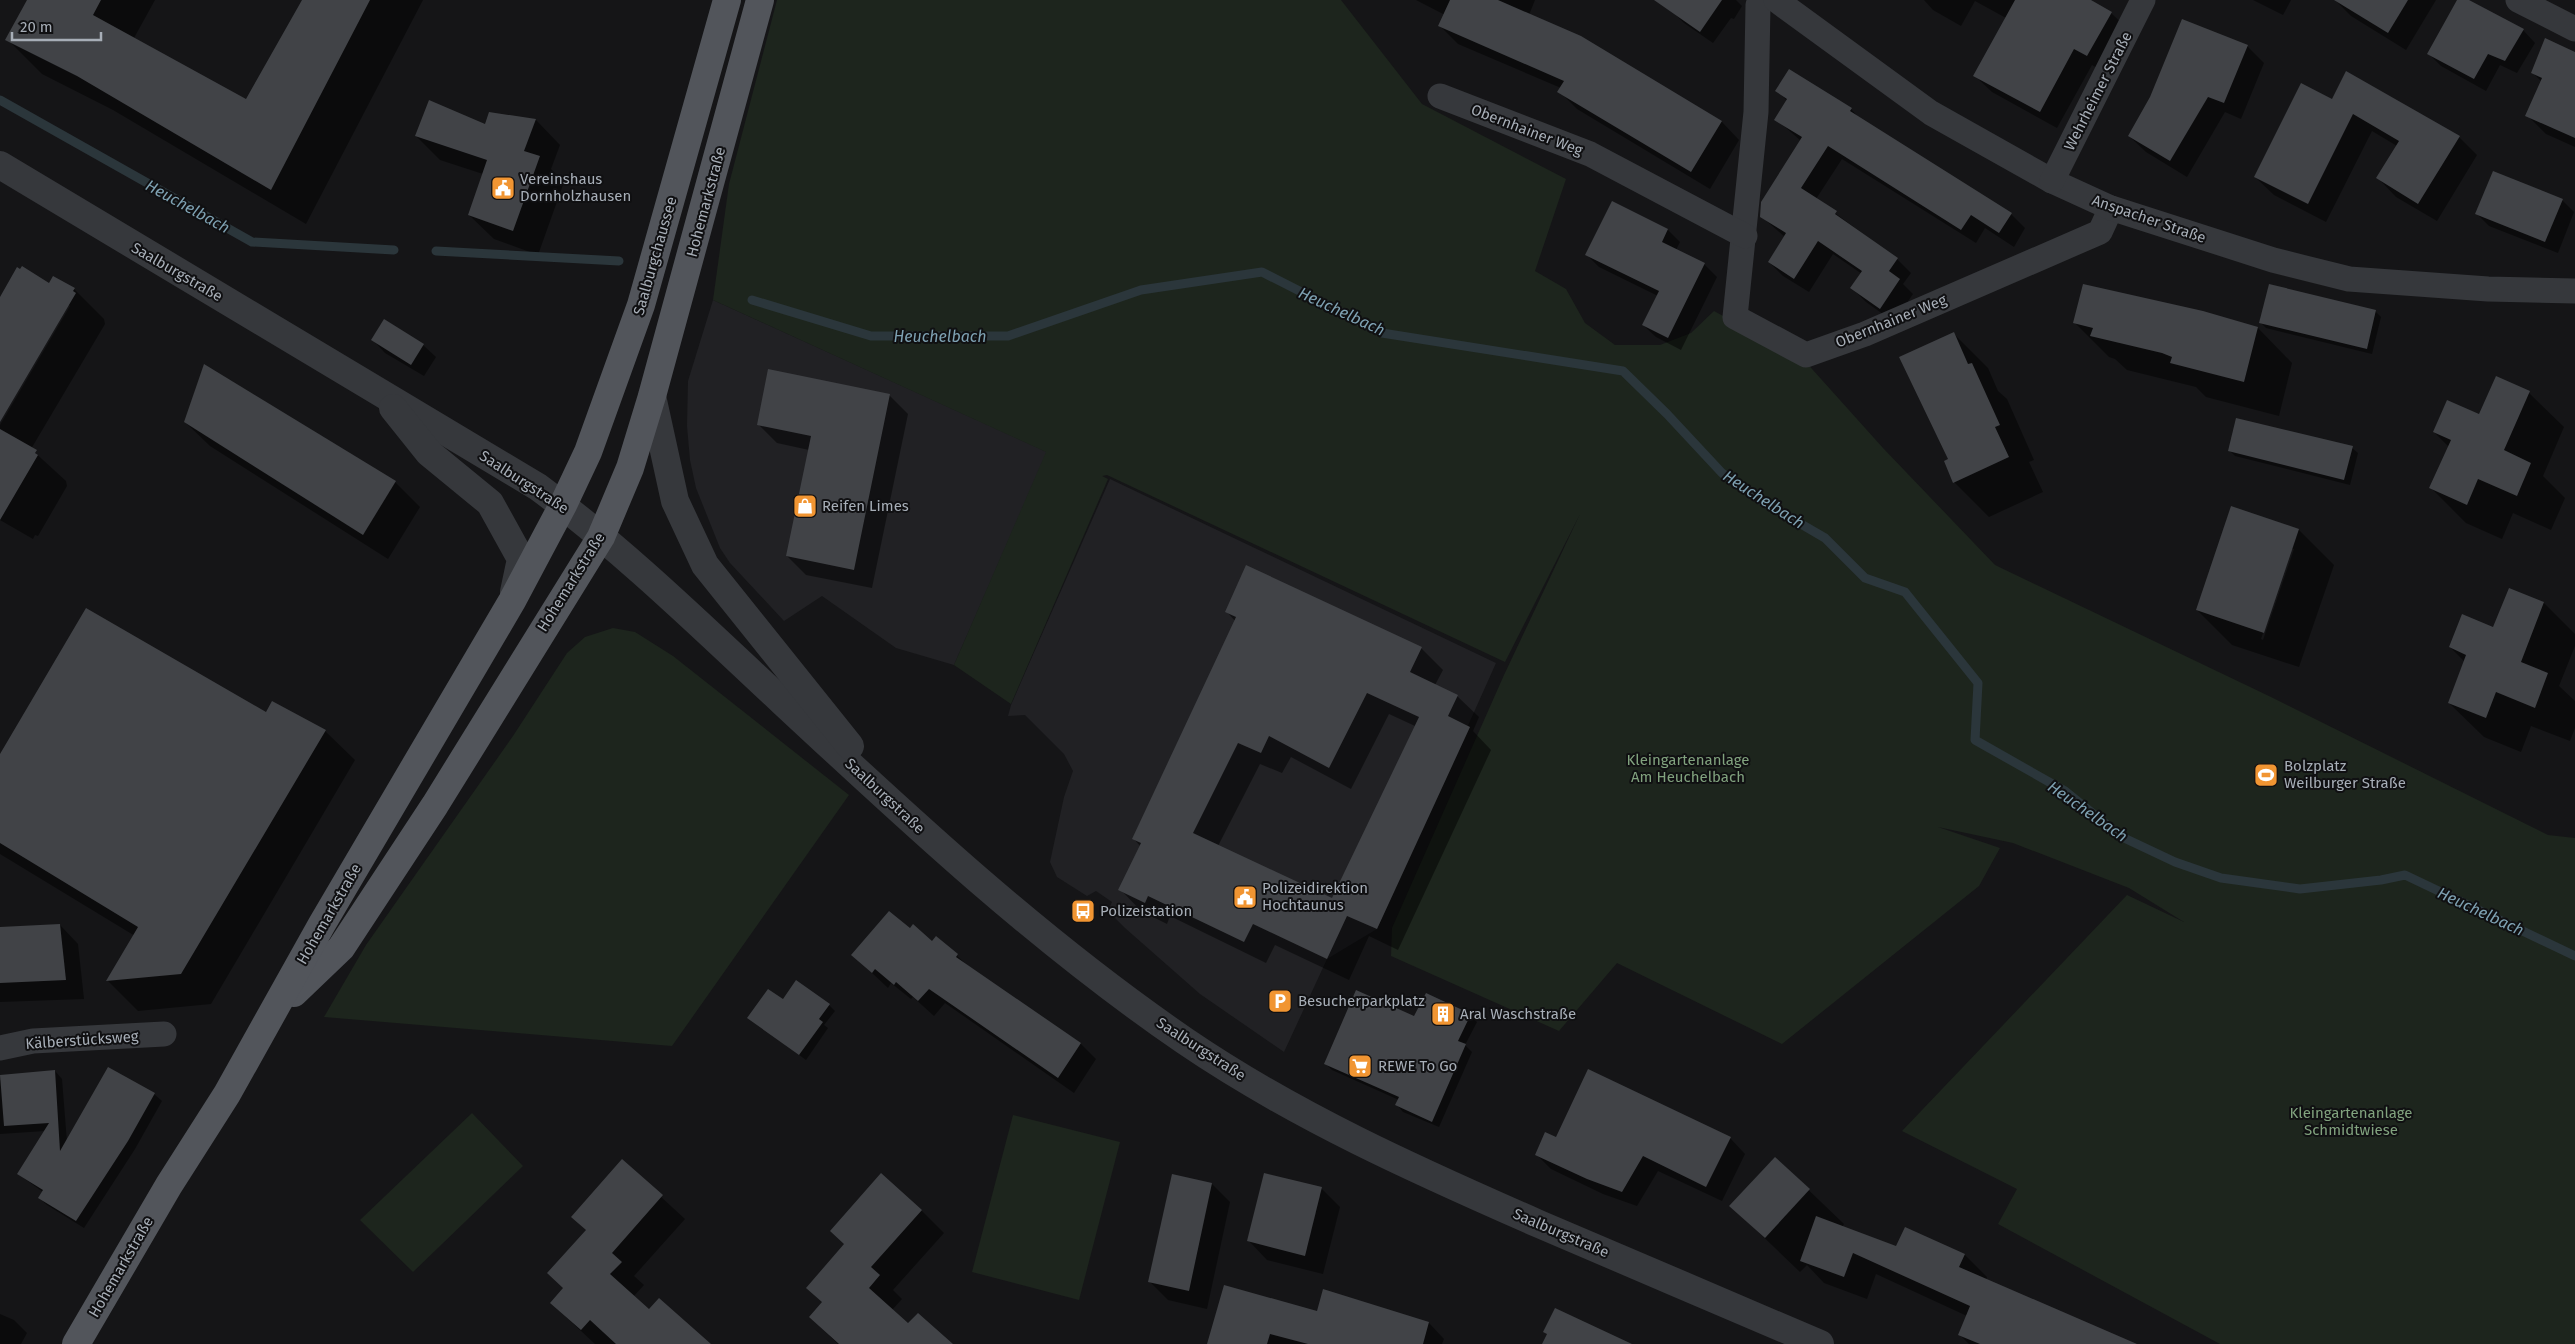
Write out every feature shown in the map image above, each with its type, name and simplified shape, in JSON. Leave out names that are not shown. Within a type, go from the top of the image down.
[{"type":"main road","name":"Saalburgchaussee","points":[[563,505],[588,452],[642,305],[727,0]]},
{"type":"main road","name":"Hohemarkstraße","points":[[275,1011],[341,948],[435,805],[601,537],[630,468],[652,396],[760,0]]},
{"type":"main road","name":"Hohemarkstraße","points":[[76,1344],[275,1011],[322,924],[512,601],[563,505]]},
{"type":"street","name":"Obernhainer Weg","points":[[1762,0],[1758,5],[1756,112],[1745,236],[1735,317],[1806,355],[1864,334],[2100,232],[2111,208]]},
{"type":"street","name":"Anspacher Straße","points":[[1776,0],[1931,113],[2052,182],[2111,208],[2273,260],[2349,279],[2488,289],[2575,291]]},
{"type":"street","name":"Wehrheimer Straße","points":[[2052,182],[2143,0]]},
{"type":"street","points":[[2518,0],[2575,29]]},
{"type":"street","name":"Obernhainer Weg","points":[[1440,96],[1590,154],[1745,236]]},
{"type":"street","name":"Saalburgstraße","points":[[0,166],[538,487],[563,505],[649,578],[911,821],[991,892],[1126,998],[1186,1042],[1291,1105],[1439,1180],[1820,1344]]},
{"type":"street","points":[[383,395],[429,453],[490,503],[502,520],[521,559],[512,601]]},
{"type":"street","points":[[652,396],[675,501],[705,565],[911,821]]},
{"type":"street","name":"Kälberstücksweg","points":[[0,1048],[33,1041],[164,1034]]},
{"type":"shaded area","points":[[713,300],[1047,452],[954,665],[896,648],[822,596],[784,621],[730,563],[720,548],[696,488],[690,460],[687,426],[688,381]]},
{"type":"shaded area","points":[[1110,479],[1496,663],[1377,929],[1327,959],[1284,1052],[1200,994],[1108,911],[1112,902],[1096,891],[1087,896],[1057,877],[1050,862],[1064,797],[1073,771],[1064,754],[1025,715],[1008,716],[1011,705]]},
{"type":"green space","points":[[777,0],[1341,0],[1422,104],[1566,179],[1535,271],[1566,289],[1585,323],[1615,345],[1660,345],[1691,333],[1714,311],[1804,360],[1883,448],[1995,565],[2271,697],[2548,835],[2575,838],[2575,1344],[2220,1344],[1998,1224],[2017,1189],[1902,1131],[2127,895],[2184,922],[2129,888],[2013,843],[1938,827],[2000,848],[1979,886],[1782,1044],[1617,963],[1559,1031],[1391,956],[1392,928],[1504,675],[1580,514],[1505,662],[1107,475],[1102,476],[1108,479],[1011,704],[954,665],[1046,452],[713,300],[729,184]]},
{"type":"green space","points":[[613,628],[635,632],[673,656],[849,795],[672,1046],[324,1017],[366,945],[513,736],[567,653],[585,637]]},
{"type":"green space","points":[[472,1113],[523,1166],[413,1272],[360,1220]]},
{"type":"green space","points":[[1013,1115],[1120,1142],[1079,1300],[972,1272]]},
{"type":"building","points":[[27,0],[101,0],[93,15],[246,99],[302,0],[370,0],[271,190],[77,76],[5,40]]},
{"type":"building","points":[[1450,0],[1498,0],[1581,36],[1722,121],[1691,172],[1557,92],[1564,81],[1438,26]]},
{"type":"building","points":[[1654,0],[1722,0],[1700,32]]},
{"type":"building","points":[[2015,0],[2091,0],[2112,12],[2087,56],[2074,49],[2040,112],[1973,76]]},
{"type":"building","points":[[2334,0],[2408,0],[2388,33]]},
{"type":"building","points":[[2457,0],[2469,0],[2524,29],[2505,61],[2488,54],[2474,79],[2427,54]]},
{"type":"building","points":[[2182,19],[2248,45],[2224,103],[2208,97],[2170,161],[2128,136],[2150,97]]},
{"type":"building","points":[[2545,38],[2575,52],[2575,138],[2525,116],[2542,78],[2531,73]]},
{"type":"building","points":[[1789,69],[1852,108],[1850,111],[2012,213],[1999,233],[1971,215],[1961,230],[1828,146],[1801,188],[1837,211],[1835,214],[1898,258],[1889,271],[1900,279],[1880,309],[1850,288],[1862,271],[1818,241],[1794,279],[1768,262],[1786,233],[1760,217],[1761,202],[1802,137],[1774,120],[1787,99],[1775,91]]},
{"type":"building","points":[[2346,71],[2460,136],[2418,204],[2376,178],[2399,141],[2353,114],[2308,204],[2254,177],[2301,83],[2332,99]]},
{"type":"building","name":"Vereinshaus Dornholzhausen","points":[[429,100],[485,124],[489,112],[536,119],[524,151],[540,156],[513,231],[468,215],[487,160],[415,136]]},
{"type":"building","points":[[2493,171],[2563,199],[2545,242],[2475,214]]},
{"type":"building","points":[[1612,201],[1668,229],[1662,242],[1705,263],[1668,338],[1642,325],[1659,291],[1585,255]]},
{"type":"building","points":[[22,266],[49,283],[53,276],[75,288],[73,291],[76,293],[0,422],[0,297],[17,267],[20,269]]},
{"type":"building","points":[[2083,284],[2203,311],[2258,327],[2244,382],[2170,363],[2172,357],[2162,353],[2090,336],[2093,328],[2073,323]]},
{"type":"building","points":[[2269,284],[2376,310],[2367,349],[2259,323]]},
{"type":"building","points":[[384,319],[424,344],[411,365],[371,340]]},
{"type":"building","points":[[1954,332],[1968,364],[1972,363],[2000,425],[1995,427],[2009,457],[1953,483],[1944,461],[1948,459],[1899,357]]},
{"type":"building","points":[[204,364],[396,481],[363,535],[184,422]]},
{"type":"building","points":[[768,369],[890,394],[854,570],[786,556],[811,436],[757,425]]},
{"type":"building","points":[[2496,376],[2530,391],[2504,450],[2531,463],[2517,496],[2478,479],[2467,505],[2429,488],[2451,440],[2433,432],[2447,400],[2479,414]]},
{"type":"building","points":[[2236,418],[2353,446],[2344,480],[2228,451]]},
{"type":"building","points":[[0,429],[37,450],[35,453],[38,455],[0,520]]},
{"type":"building","points":[[2231,506],[2299,529],[2264,633],[2196,610]]},
{"type":"building","points":[[1246,565],[1422,647],[1410,672],[1458,695],[1448,716],[1470,727],[1377,929],[1347,916],[1327,959],[1253,924],[1244,942],[1148,896],[1145,903],[1118,890],[1141,843],[1132,839],[1236,617],[1225,612]],"holes":[[[1367,693],[1419,717],[1332,898],[1193,833],[1238,743],[1261,753],[1269,736],[1329,768]]]},
{"type":"building","points":[[2509,588],[2544,602],[2521,662],[2548,673],[2535,708],[2496,692],[2486,718],[2448,703],[2466,655],[2449,647],[2462,614],[2493,627]]},
{"type":"building","points":[[86,608],[266,712],[272,701],[326,730],[181,974],[106,981],[138,927],[0,843],[0,754]]},
{"type":"building","points":[[889,911],[910,928],[913,924],[932,941],[936,936],[958,954],[956,957],[1081,1043],[1058,1078],[929,989],[918,1001],[896,982],[894,985],[875,969],[872,973],[851,955]]},
{"type":"building","points":[[60,924],[66,980],[0,983],[0,927]]},
{"type":"building","points":[[796,980],[830,1004],[819,1019],[823,1022],[799,1055],[747,1018],[768,989],[783,999]]},
{"type":"building","points":[[1356,990],[1414,1016],[1426,993],[1471,1014],[1458,1041],[1466,1044],[1432,1122],[1395,1105],[1399,1097],[1324,1064]]},
{"type":"building","points":[[108,1067],[155,1093],[128,1141],[76,1221],[38,1198],[43,1190],[17,1174],[49,1123],[4,1126],[0,1075],[55,1070],[60,1151]]},
{"type":"building","points":[[1588,1069],[1731,1137],[1706,1187],[1643,1156],[1622,1192],[1587,1179],[1535,1155],[1545,1132],[1556,1137]]},
{"type":"building","points":[[1775,1157],[1810,1189],[1765,1238],[1729,1206]]},
{"type":"building","points":[[622,1159],[663,1195],[612,1253],[622,1262],[610,1274],[649,1309],[659,1298],[711,1344],[616,1344],[590,1320],[581,1330],[550,1303],[563,1288],[547,1273],[586,1230],[571,1217]]},
{"type":"building","points":[[881,1173],[922,1210],[871,1267],[880,1275],[869,1288],[908,1323],[918,1313],[953,1344],[839,1344],[809,1317],[822,1302],[806,1288],[844,1244],[830,1231]]},
{"type":"building","points":[[1264,1173],[1322,1187],[1305,1256],[1247,1241]]},
{"type":"building","points":[[1172,1174],[1212,1183],[1189,1291],[1148,1282]]},
{"type":"building","points":[[1816,1216],[1896,1246],[1905,1227],[1965,1254],[1959,1267],[2137,1344],[1980,1344],[1958,1335],[1970,1306],[1853,1253],[1844,1277],[1800,1261]]},
{"type":"building","points":[[1224,1285],[1317,1311],[1323,1289],[1429,1322],[1423,1344],[1308,1344],[1270,1334],[1267,1344],[1207,1344]]},
{"type":"building","points":[[1555,1308],[1632,1344],[1542,1344],[1547,1334],[1543,1332]]},
{"type":"waterway","name":"Heuchelbach","points":[[0,100],[252,242],[394,250]]},
{"type":"waterway","name":"Heuchelbach","points":[[436,251],[619,261]]},
{"type":"waterway","name":"Heuchelbach","points":[[752,300],[871,336],[1008,336],[1141,290],[1262,272],[1382,333],[1623,371],[1667,414],[1722,473],[1765,503],[1825,538],[1865,578],[1905,592],[1978,683],[1975,740],[2065,791],[2122,837],[2175,862],[2221,878],[2300,889],[2381,880],[2405,875],[2575,956]]},
{"type":"place","name":"Vereinshaus Dornholzhausen","points":[[503,188]]},
{"type":"place","name":"Reifen Limes","points":[[805,506]]},
{"type":"place","name":"Bolzplatz Weilburger Straße","points":[[2266,775]]},
{"type":"place","name":"Polizeidirektion Hochtaunus","points":[[1245,897]]},
{"type":"place","name":"Polizeistation","points":[[1083,911]]},
{"type":"place","name":"Besucherparkplatz","points":[[1280,1001]]},
{"type":"place","name":"Aral Waschstraße","points":[[1443,1014]]},
{"type":"place","name":"REWE To Go","points":[[1360,1066]]},
{"type":"park label","name":"Kleingartenanlage Am Heuchelbach","points":[[1688,768]]},
{"type":"park label","name":"Kleingartenanlage Schmidtwiese","points":[[2351,1122]]}]
